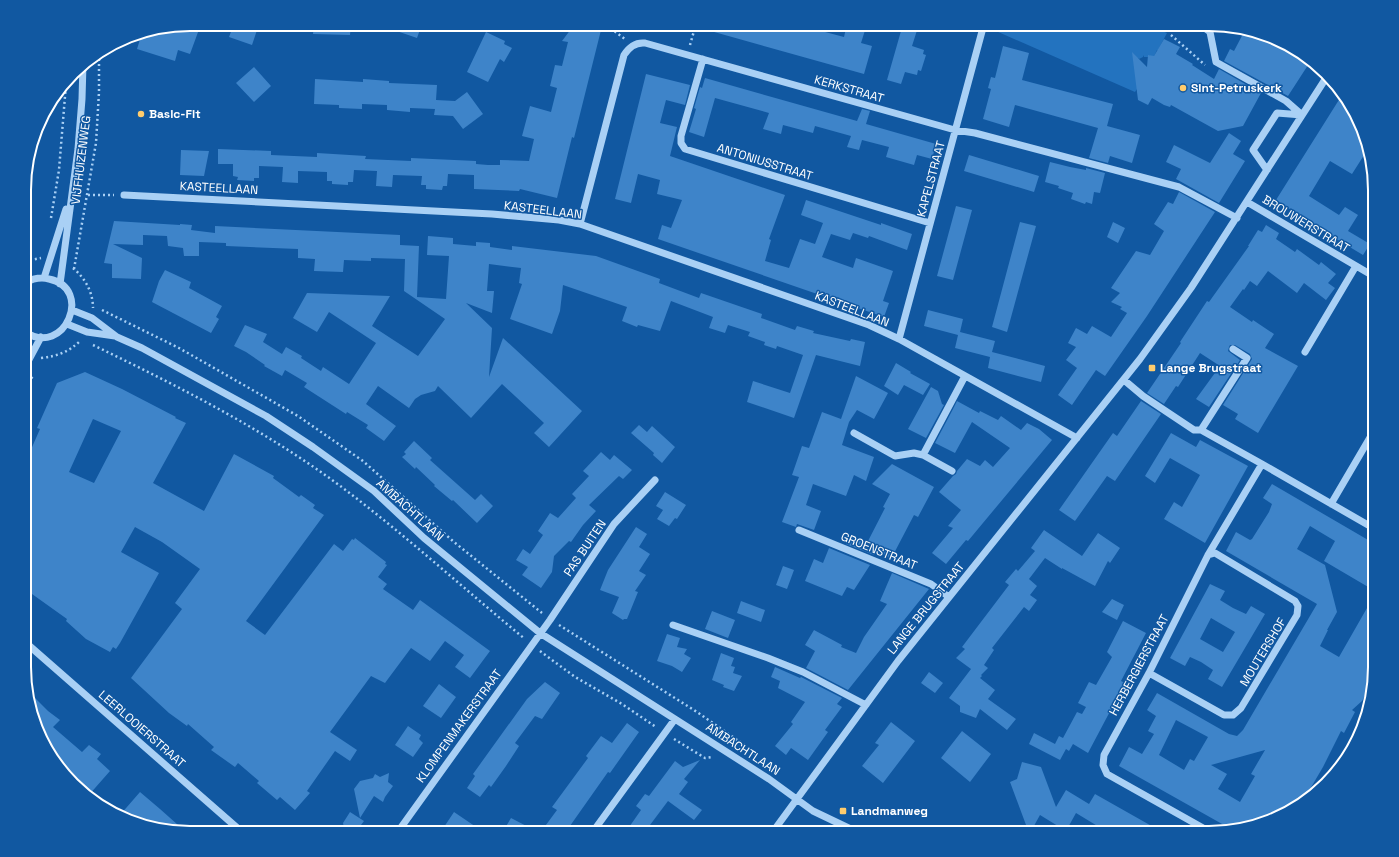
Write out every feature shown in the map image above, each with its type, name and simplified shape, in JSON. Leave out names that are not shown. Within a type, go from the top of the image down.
[{"type":"street","name":"KAPELSTRAAT","points":[[899,339],[982,31]]},
{"type":"street","points":[[1209,31],[1216,62],[1286,100],[1302,115]]},
{"type":"street","name":"KERKSTRAAT","points":[[633,45],[639,42],[645,43],[955,130],[974,133],[1179,187],[1237,218]]},
{"type":"street","points":[[580,224],[624,55],[633,45]]},
{"type":"street","name":"ANTONIUSSTRAAT","points":[[703,59],[681,136],[681,143],[685,149],[930,223]]},
{"type":"street","name":"VIJFHUIZENWEG","points":[[60,284],[80,133],[83,73]]},
{"type":"street","name":"LANGE BRUGSTRAAT","points":[[777,826],[898,660],[1124,380],[1191,288],[1324,81]]},
{"type":"street","points":[[1267,170],[1253,150],[1277,113],[1302,115]]},
{"type":"street","name":"VIJFHUIZENWEG","points":[[44,278],[52,258],[72,192]]},
{"type":"street","name":"KASTEELLAAN","points":[[124,195],[477,214],[559,220],[580,224],[869,325],[899,339],[1077,438]]},
{"type":"street","name":"BROUWERSTRAAT","points":[[1247,202],[1368,273]]},
{"type":"street","points":[[1305,352],[1356,266]]},
{"type":"street","points":[[31,281],[44,278],[60,284],[66,289],[69,295],[72,310],[67,324],[56,334],[41,337],[31,335]]},
{"type":"street","name":"AMBACHTLAAN","points":[[72,310],[92,318],[117,337],[142,348],[266,416],[313,447],[374,491],[424,538],[540,634],[731,754],[797,799]]},
{"type":"street","name":"AMBACHTLAAN","points":[[67,324],[87,332],[117,337]]},
{"type":"street","points":[[31,356],[41,337]]},
{"type":"street","points":[[1201,430],[1247,358],[1233,349]]},
{"type":"street","points":[[923,455],[965,376]]},
{"type":"street","points":[[1124,380],[1143,396],[1194,430],[1201,430],[1368,525]]},
{"type":"street","points":[[854,433],[895,456],[914,453],[923,455],[952,471]]},
{"type":"street","points":[[1331,504],[1368,442]]},
{"type":"street","name":"HERBERGIERSTRAAT","points":[[1200,826],[1107,774],[1103,765],[1104,755],[1149,673],[1208,555],[1262,464]]},
{"type":"street","name":"PAS BUITEN","points":[[540,634],[614,524],[655,480]]},
{"type":"street","name":"GROENSTRAAT","points":[[799,530],[931,584],[949,597]]},
{"type":"street","name":"MOUTERSHOF","points":[[1149,673],[1224,715],[1233,715],[1241,708],[1298,615],[1298,606],[1295,601],[1215,553],[1208,555]]},
{"type":"street","points":[[673,625],[768,658],[803,672],[866,705]]},
{"type":"street","name":"KLOMPENMAKERSTRAAT","points":[[402,826],[540,634]]},
{"type":"street","name":"LEERLOOIERSTRAAT","points":[[31,647],[235,826]]},
{"type":"street","points":[[597,826],[675,719]]},
{"type":"street","points":[[797,799],[814,811],[845,826]]},
{"type":"path","points":[[614,31],[633,45]]},
{"type":"path","points":[[688,55],[694,31]]},
{"type":"path","name":"VIJFHUIZENWEG","points":[[74,268],[96,143],[100,59]]},
{"type":"path","name":"VIJFHUIZENWEG","points":[[49,224],[59,164],[65,91]]},
{"type":"path","points":[[88,195],[124,195]]},
{"type":"path","points":[[31,258],[43,258]]},
{"type":"path","points":[[101,310],[179,348],[298,416],[363,461],[454,542],[550,620],[697,712],[753,750],[759,762]]},
{"type":"path","points":[[89,343],[166,380],[258,431],[339,485],[532,645],[575,676],[622,704],[705,758],[731,754]]},
{"type":"shaded area","points":[[996,31],[1162,31],[1167,33],[1153,59],[1149,55],[1148,57],[1144,57],[1143,55],[1143,57],[1137,59],[1139,86],[1135,92]]},
{"type":"building","points":[[198,31],[190,54],[178,50],[175,61],[137,49],[140,39],[149,36],[169,32]]},
{"type":"building","points":[[231,31],[257,31],[252,45],[229,37]]},
{"type":"building","points":[[313,31],[350,31],[350,35],[313,34]]},
{"type":"building","points":[[397,31],[420,31],[417,38]]},
{"type":"building","points":[[570,31],[601,31],[574,138],[572,137],[557,198],[520,189],[519,191],[474,189],[474,175],[448,174],[447,186],[443,186],[442,190],[426,189],[426,185],[421,185],[422,176],[393,175],[392,187],[376,186],[377,171],[354,170],[353,182],[348,182],[348,185],[332,184],[332,181],[327,181],[327,172],[298,171],[298,183],[282,182],[283,167],[259,166],[259,178],[254,178],[254,181],[237,180],[238,177],[233,176],[233,164],[218,164],[218,149],[271,151],[271,155],[317,157],[317,153],[366,156],[365,159],[411,161],[411,158],[476,161],[476,164],[488,165],[500,165],[500,160],[529,161],[534,139],[522,136],[530,106],[551,112],[557,88],[550,86],[555,65],[562,66],[568,42],[562,41]]},
{"type":"building","points":[[711,31],[821,31],[844,37],[845,31],[865,31],[861,43],[872,46],[864,74]]},
{"type":"building","points":[[901,31],[917,31],[912,46],[924,50],[923,54],[926,55],[921,71],[918,70],[917,75],[905,72],[901,84],[887,80]]},
{"type":"building","points":[[486,32],[505,41],[504,44],[512,48],[504,62],[500,59],[488,82],[467,72]]},
{"type":"building","points":[[1243,35],[1260,39],[1279,47],[1308,65],[1288,96],[1224,61],[1230,49],[1234,51]]},
{"type":"building","name":"Sint-Petruskerk","points":[[1164,39],[1180,47],[1176,54],[1214,79],[1219,69],[1261,93],[1243,126],[1218,131],[1171,105],[1170,107],[1164,105],[1152,98],[1148,105],[1138,100],[1132,52],[1147,67],[1148,55],[1154,56]]},
{"type":"building","points":[[1003,46],[1029,53],[1022,80],[1113,104],[1107,126],[1140,135],[1132,163],[1110,156],[1108,163],[1089,158],[1098,128],[1015,105],[1009,127],[983,119],[991,89],[988,88],[991,77],[995,78]]},
{"type":"building","points":[[254,67],[271,86],[254,102],[236,83]]},
{"type":"building","points":[[646,74],[690,85],[685,105],[666,100],[660,123],[677,127],[670,156],[785,195],[769,239],[771,240],[765,261],[789,268],[800,239],[815,244],[823,223],[801,215],[806,200],[912,234],[907,250],[869,236],[868,238],[853,233],[850,240],[831,234],[822,257],[853,268],[856,258],[893,271],[883,301],[889,303],[884,317],[658,239],[662,225],[671,228],[682,200],[657,194],[660,180],[638,174],[631,203],[615,199]]},
{"type":"building","points":[[705,78],[857,121],[862,109],[870,111],[866,124],[936,144],[932,159],[917,155],[914,165],[886,157],[889,147],[862,140],[859,150],[847,147],[851,136],[815,126],[813,133],[783,125],[781,134],[763,129],[769,113],[715,98],[704,137],[689,132],[696,109],[694,108],[700,87],[702,88]]},
{"type":"building","points":[[315,79],[363,82],[363,79],[389,81],[389,83],[437,85],[436,100],[455,101],[467,92],[483,114],[463,129],[453,116],[434,115],[435,109],[410,108],[410,112],[387,110],[387,105],[362,104],[362,109],[339,108],[339,105],[314,104]]},
{"type":"building","points":[[1339,99],[1352,120],[1360,139],[1364,155],[1352,174],[1330,161],[1309,196],[1339,215],[1345,207],[1358,215],[1348,231],[1368,243],[1368,247],[1363,255],[1323,231],[1322,233],[1312,226],[1313,224],[1276,200]]},
{"type":"building","points":[[1229,133],[1241,141],[1233,154],[1245,161],[1219,203],[1176,179],[1181,169],[1166,162],[1174,145],[1210,163]]},
{"type":"building","points":[[181,150],[209,151],[204,176],[180,175]]},
{"type":"building","points":[[969,155],[1039,176],[1034,192],[964,171]]},
{"type":"building","points":[[1050,162],[1105,173],[1100,193],[1094,192],[1092,204],[1086,202],[1085,204],[1071,199],[1073,193],[1058,188],[1059,186],[1045,182]]},
{"type":"building","points":[[1179,192],[1215,212],[1147,316],[1105,376],[1096,370],[1072,405],[1058,395],[1077,368],[1066,360],[1076,347],[1068,343],[1076,328],[1087,334],[1092,326],[1111,337],[1127,313],[1120,309],[1122,307],[1111,302],[1120,293],[1111,288],[1136,251],[1150,255],[1164,231],[1154,224],[1168,202],[1173,204]]},
{"type":"building","points":[[956,206],[972,210],[953,280],[937,276]]},
{"type":"building","points":[[114,221],[192,225],[191,230],[215,233],[215,226],[400,235],[400,245],[419,246],[417,297],[446,299],[449,256],[427,255],[428,236],[453,238],[453,244],[476,246],[476,242],[490,243],[490,247],[512,250],[512,246],[596,256],[660,279],[659,283],[699,298],[701,293],[762,314],[761,318],[795,330],[797,326],[814,331],[813,333],[850,341],[851,339],[865,342],[860,366],[816,355],[794,418],[747,402],[753,381],[790,393],[803,355],[777,346],[776,349],[764,345],[765,342],[748,336],[750,332],[728,325],[725,333],[709,328],[713,317],[671,301],[660,331],[638,325],[637,327],[622,321],[627,307],[563,285],[560,311],[552,334],[510,319],[522,284],[519,283],[521,268],[489,264],[487,291],[494,291],[492,313],[466,303],[492,328],[489,377],[503,338],[582,411],[549,447],[534,433],[544,423],[502,384],[471,418],[438,386],[435,391],[421,395],[415,399],[409,408],[378,386],[366,404],[396,426],[384,441],[366,428],[368,425],[347,412],[346,414],[304,387],[307,383],[285,370],[282,376],[264,366],[265,365],[246,352],[234,346],[245,325],[267,334],[263,342],[282,354],[286,347],[302,356],[301,358],[321,371],[323,367],[349,384],[376,343],[329,312],[317,332],[293,318],[307,293],[390,296],[372,326],[418,356],[445,319],[404,291],[405,259],[371,258],[371,261],[344,260],[343,272],[314,271],[315,259],[298,258],[298,249],[226,246],[226,243],[199,242],[199,256],[184,256],[183,248],[168,246],[167,236],[143,235],[143,245],[113,244],[142,258],[141,279],[112,278],[112,264],[104,263]]},
{"type":"building","points":[[1020,222],[1036,226],[1007,332],[992,327]]},
{"type":"building","points":[[1113,222],[1125,228],[1118,243],[1107,237]]},
{"type":"building","points":[[1266,225],[1279,233],[1276,239],[1295,252],[1297,249],[1319,265],[1321,262],[1336,274],[1328,283],[1335,288],[1326,300],[1304,283],[1297,293],[1268,271],[1257,286],[1250,281],[1230,307],[1252,322],[1253,320],[1274,334],[1265,348],[1298,366],[1258,433],[1235,419],[1238,414],[1223,405],[1252,359],[1250,354],[1235,345],[1230,345],[1228,351],[1240,360],[1209,407],[1196,399],[1220,366],[1200,353],[1178,387],[1176,386],[1164,404],[1147,393],[1207,301],[1209,302],[1249,246],[1258,230],[1262,232]]},
{"type":"building","points":[[165,270],[191,282],[189,288],[222,306],[216,317],[219,319],[211,333],[152,302],[159,281]]},
{"type":"building","points":[[928,310],[963,319],[960,332],[995,341],[992,352],[1045,366],[1041,382],[988,368],[990,357],[955,348],[958,335],[924,326]]},
{"type":"building","points":[[896,363],[930,384],[923,395],[904,385],[898,395],[884,386]]},
{"type":"building","points":[[85,372],[122,389],[186,423],[153,483],[204,511],[234,454],[274,476],[273,478],[299,497],[301,495],[315,505],[313,508],[324,515],[246,621],[265,635],[334,544],[343,551],[352,539],[354,540],[355,538],[386,562],[385,564],[387,565],[378,577],[387,584],[383,589],[413,610],[420,600],[490,651],[470,678],[455,667],[464,655],[445,641],[430,661],[411,648],[385,683],[371,676],[330,732],[357,750],[350,761],[335,751],[307,791],[310,793],[295,810],[280,797],[277,800],[257,783],[259,781],[238,763],[235,767],[211,750],[214,747],[188,724],[187,726],[169,713],[131,678],[182,609],[175,603],[200,569],[162,542],[135,527],[121,552],[159,573],[120,643],[116,649],[113,647],[110,652],[86,639],[66,621],[67,619],[31,593],[31,449],[40,429],[37,428],[57,383]],"holes":[[[93,419],[121,431],[94,483],[69,472]]]},
{"type":"building","points":[[856,376],[888,393],[874,419],[857,410],[849,422],[842,445],[874,457],[866,481],[854,475],[846,496],[813,484],[806,505],[821,511],[814,530],[797,524],[796,527],[782,522],[799,477],[792,475],[802,446],[809,448],[822,412],[841,419]]},
{"type":"building","points":[[931,387],[938,391],[942,404],[944,405],[926,438],[908,429]]},
{"type":"building","points":[[957,401],[979,413],[980,411],[998,420],[1001,416],[1021,430],[1027,423],[1039,429],[1052,440],[968,541],[966,540],[946,564],[932,553],[953,528],[948,526],[961,510],[939,492],[956,474],[967,459],[980,466],[985,460],[993,467],[1010,448],[972,422],[955,453],[935,443]]},
{"type":"building","points":[[1141,401],[1161,414],[1115,481],[1107,476],[1075,521],[1059,510],[1113,433],[1117,436]]},
{"type":"building","points":[[639,425],[647,432],[652,426],[675,447],[662,463],[653,455],[654,453],[631,433]]},
{"type":"building","points":[[1171,433],[1196,447],[1200,440],[1248,466],[1205,543],[1164,519],[1174,502],[1182,507],[1200,475],[1170,458],[1155,483],[1145,476]]},
{"type":"building","points":[[414,441],[432,458],[430,460],[475,500],[481,494],[493,506],[477,523],[453,500],[452,501],[434,486],[435,485],[416,467],[415,469],[402,457],[406,454],[404,452]]},
{"type":"building","points":[[601,452],[610,460],[614,455],[632,470],[623,479],[619,476],[589,505],[596,511],[583,525],[571,542],[569,541],[554,556],[552,572],[541,588],[522,575],[528,567],[516,560],[523,549],[530,554],[543,535],[538,531],[550,513],[558,518],[576,498],[572,494],[589,476],[583,471]]},
{"type":"building","points":[[892,464],[934,487],[918,517],[914,515],[891,559],[879,552],[876,552],[874,555],[846,544],[849,536],[867,543],[885,508],[883,507],[890,494],[872,484]]},
{"type":"building","points":[[1272,484],[1368,540],[1368,587],[1324,561],[1335,541],[1310,526],[1297,549],[1325,565],[1337,612],[1320,646],[1339,657],[1368,606],[1367,688],[1362,701],[1352,710],[1355,712],[1344,733],[1341,731],[1309,791],[1288,805],[1270,814],[1250,821],[1225,825],[1119,766],[1129,747],[1142,754],[1154,734],[1148,731],[1156,716],[1147,710],[1157,693],[1229,734],[1237,736],[1243,730],[1317,604],[1226,551],[1236,532],[1250,540],[1252,539],[1269,512],[1272,504],[1263,498]],"holes":[[[1176,720],[1208,737],[1194,761],[1190,759],[1184,770],[1159,755]],[[1265,750],[1251,774],[1255,776],[1240,802],[1218,789],[1227,774],[1211,765]]]},
{"type":"building","points":[[665,492],[686,505],[677,519],[675,518],[669,526],[657,519],[663,510],[656,506]]},
{"type":"building","points":[[636,527],[647,534],[639,547],[650,554],[639,571],[646,575],[635,591],[638,592],[627,619],[623,620],[612,613],[619,597],[600,590],[608,570]]},
{"type":"building","points":[[1044,530],[1082,556],[1098,533],[1120,548],[1110,563],[1108,561],[1095,586],[1062,569],[1045,558],[1029,579],[1037,586],[1030,595],[1037,600],[1029,611],[1024,607],[992,648],[994,650],[984,665],[988,668],[980,678],[995,690],[988,699],[1016,719],[1007,730],[980,709],[976,718],[960,712],[960,706],[949,698],[971,669],[956,658],[965,649],[962,647],[1009,585],[1005,582],[1016,569],[1018,571],[1035,551],[1031,548]]},
{"type":"building","points":[[829,548],[870,565],[854,590],[847,587],[842,596],[805,581],[814,559],[823,563]]},
{"type":"building","points":[[783,566],[794,570],[787,589],[776,585]]},
{"type":"building","points":[[892,573],[929,589],[848,690],[806,668],[815,651],[805,645],[814,630],[842,645],[841,647],[856,653],[864,637],[887,604],[880,601]]},
{"type":"building","points":[[1210,584],[1225,591],[1220,600],[1233,608],[1246,614],[1251,606],[1265,614],[1222,687],[1208,679],[1213,670],[1201,662],[1190,657],[1185,666],[1170,658]],"holes":[[[1211,618],[1235,632],[1223,652],[1200,639]]]},
{"type":"building","points":[[1112,599],[1124,605],[1117,620],[1102,612]]},
{"type":"building","points":[[741,601],[765,610],[761,622],[737,613]]},
{"type":"building","points":[[712,611],[735,620],[728,638],[705,629]]},
{"type":"building","points":[[1123,621],[1146,633],[1121,681],[1125,683],[1088,753],[1073,744],[1069,751],[1066,749],[1060,760],[1029,744],[1034,733],[1055,744],[1059,736],[1063,738],[1077,712],[1082,714],[1086,707],[1078,703],[1089,682],[1096,685],[1112,657],[1107,652]]},
{"type":"building","points":[[667,634],[680,638],[677,647],[687,649],[684,654],[691,658],[682,672],[672,666],[657,661]]},
{"type":"building","points":[[721,653],[734,658],[731,666],[735,667],[733,673],[742,676],[734,691],[723,687],[724,685],[712,680]]},
{"type":"building","points":[[775,667],[800,678],[801,677],[842,698],[837,704],[842,707],[825,730],[828,732],[808,760],[791,748],[786,755],[775,746],[793,724],[791,722],[805,702],[778,688],[780,681],[771,677]]},
{"type":"building","points":[[929,672],[943,683],[935,693],[921,683]]},
{"type":"building","points":[[545,682],[560,693],[542,719],[535,716],[515,743],[519,746],[506,766],[491,787],[489,785],[480,797],[467,788],[475,776],[473,774],[527,699]]},
{"type":"building","points":[[439,684],[456,697],[441,718],[423,706]]},
{"type":"building","points":[[34,697],[48,711],[60,720],[53,727],[82,752],[89,745],[101,754],[97,759],[110,771],[92,792],[85,787],[70,772],[52,746],[39,718]]},
{"type":"building","points":[[891,722],[915,741],[883,783],[862,766],[879,745],[875,743]]},
{"type":"building","points":[[627,723],[639,732],[610,773],[608,772],[570,826],[545,826],[557,810],[552,807],[588,758],[586,756],[601,736],[612,743]]},
{"type":"building","points":[[408,726],[421,735],[419,739],[423,743],[413,757],[395,745]]},
{"type":"building","points":[[962,731],[991,754],[970,782],[941,758]]},
{"type":"building","points":[[700,760],[684,779],[688,782],[679,794],[702,810],[694,820],[668,801],[649,826],[630,826],[641,810],[636,806],[645,794],[649,796],[675,761],[683,767]]},
{"type":"building","points":[[1022,762],[1041,767],[1056,807],[1066,790],[1089,804],[1095,794],[1152,826],[1097,826],[1076,813],[1069,826],[1058,826],[1040,815],[1034,826],[1026,826],[1010,782],[1017,779]]},
{"type":"building","points":[[389,773],[388,782],[393,786],[383,802],[374,796],[360,818],[354,789],[360,781],[373,778],[375,774],[380,777]]},
{"type":"building","points":[[140,792],[179,826],[149,821],[123,811]]},
{"type":"building","points":[[350,812],[364,821],[360,826],[344,826],[343,823]]},
{"type":"building","points":[[454,812],[475,826],[445,826]]},
{"type":"building","points":[[511,818],[526,826],[506,826]]},
{"type":"place","name":"Sint-Petruskerk","points":[[1183,88]]},
{"type":"place","name":"Basic-Fit","points":[[141,114]]},
{"type":"place","name":"Lange Brugstraat","points":[[1152,368]]},
{"type":"place","name":"Landmanweg","points":[[843,811]]}]
